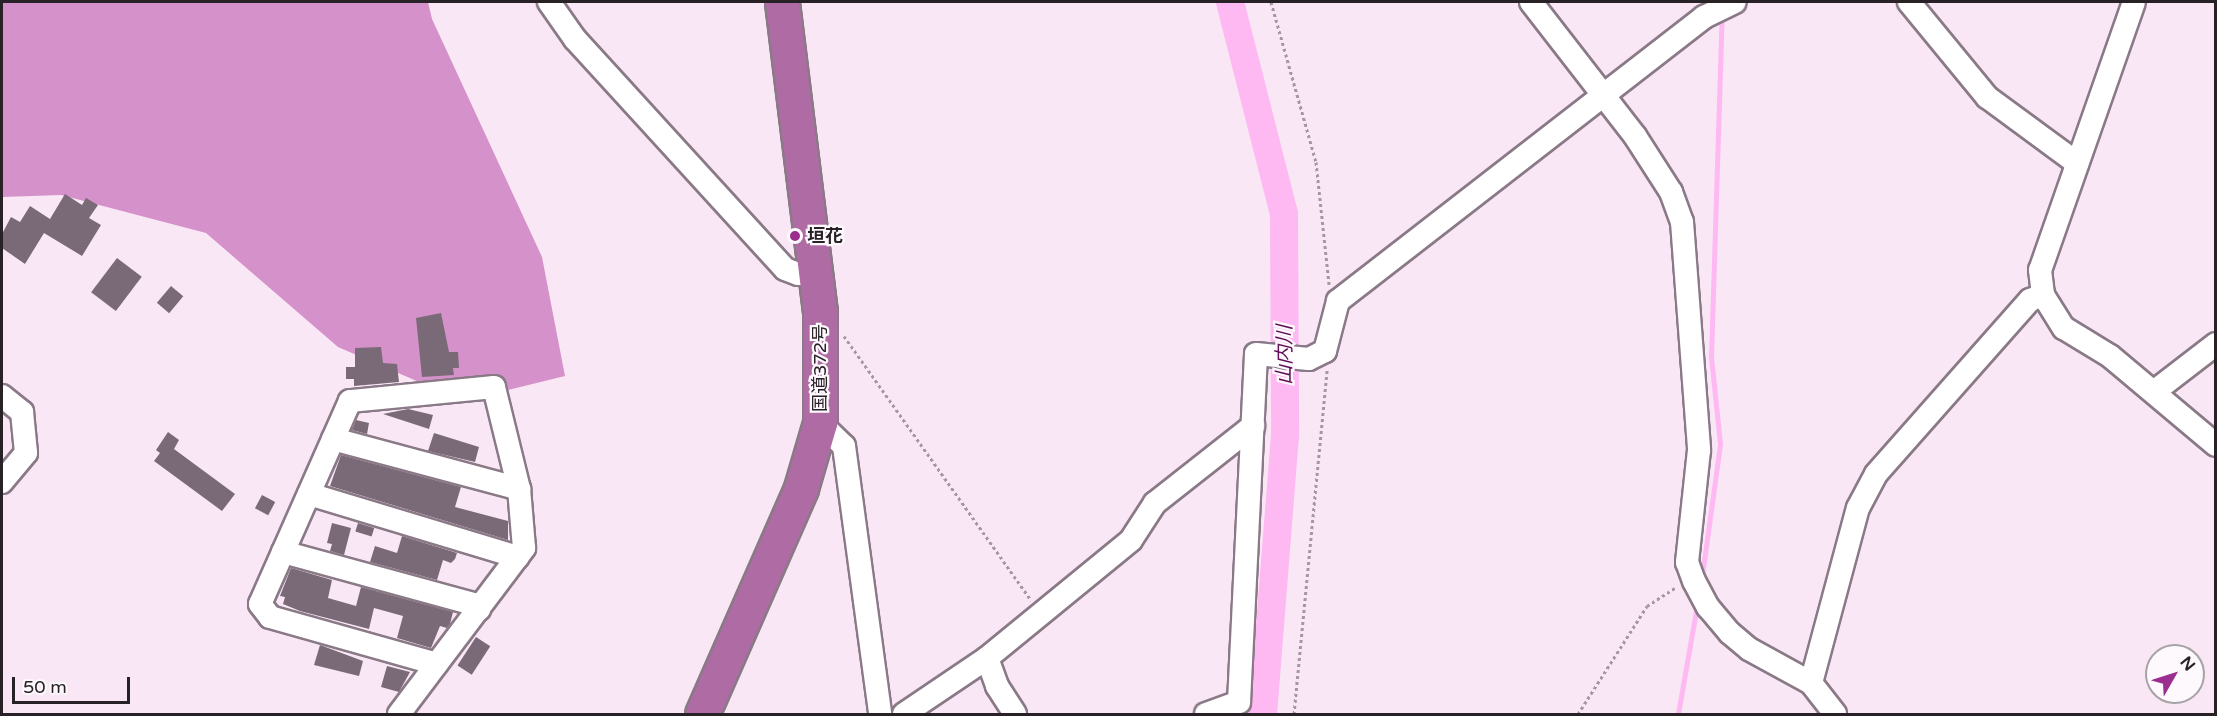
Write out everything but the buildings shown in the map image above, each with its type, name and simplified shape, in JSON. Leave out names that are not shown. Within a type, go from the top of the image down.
[{"type":"highway","name":"国道372号","points":[[702,714],[801,488],[820,423],[820,312],[782,2]]},
{"type":"street","points":[[549,2],[575,39],[785,269],[798,274],[816,273]]},
{"type":"street","points":[[1531,2],[1604,95],[1671,192],[1682,222],[1699,450],[1687,562],[1694,580],[1708,607],[1730,633],[1749,650],[1810,683],[1835,714]]},
{"type":"street","points":[[1206,714],[1239,702],[1256,354],[1317,355],[1338,301],[1704,17],[1735,2]]},
{"type":"street","points":[[1909,2],[1987,97],[2077,163]]},
{"type":"street","points":[[2134,2],[2040,270],[2043,295],[2064,328],[2110,356],[2155,391],[2216,445]]},
{"type":"street","points":[[1810,683],[1858,508],[1876,474],[2030,300],[2043,295]]},
{"type":"street","points":[[2155,391],[2216,344]]},
{"type":"street","points":[[399,714],[479,609],[525,548],[519,489],[494,387],[350,401],[260,604],[270,617],[437,664]]},
{"type":"street","points":[[2,396],[22,412],[26,453],[2,482]]},
{"type":"street","points":[[820,423],[844,446],[879,714]]},
{"type":"street","points":[[904,714],[987,658],[1039,612],[1131,540],[1155,503],[1253,426]]},
{"type":"street","points":[[333,439],[519,489]]},
{"type":"street","points":[[309,494],[518,557]]},
{"type":"street","points":[[283,552],[472,604],[479,609]]},
{"type":"street","points":[[987,658],[997,686],[1015,714]]},
{"type":"path","points":[[1271,2],[1316,162],[1330,293],[1338,301]]},
{"type":"path","points":[[820,312],[837,326],[878,380],[1039,612]]},
{"type":"path","points":[[1294,714],[1329,381],[1317,355]]},
{"type":"path","points":[[1578,714],[1647,606],[1673,588],[1694,580]]},
{"type":"shaded area","points":[[2,2],[428,2],[432,19],[542,257],[565,376],[463,401],[338,347],[206,233],[61,195],[2,197]]},
{"type":"waterway","name":"山内川","points":[[1230,2],[1284,214],[1285,435],[1263,714]]},
{"type":"waterway","points":[[1702,576],[1720,444],[1711,357],[1722,16]]},
{"type":"waterway","points":[[1678,714],[1697,605]]},
{"type":"place","name":"垣花","points":[[795,236]]}]
